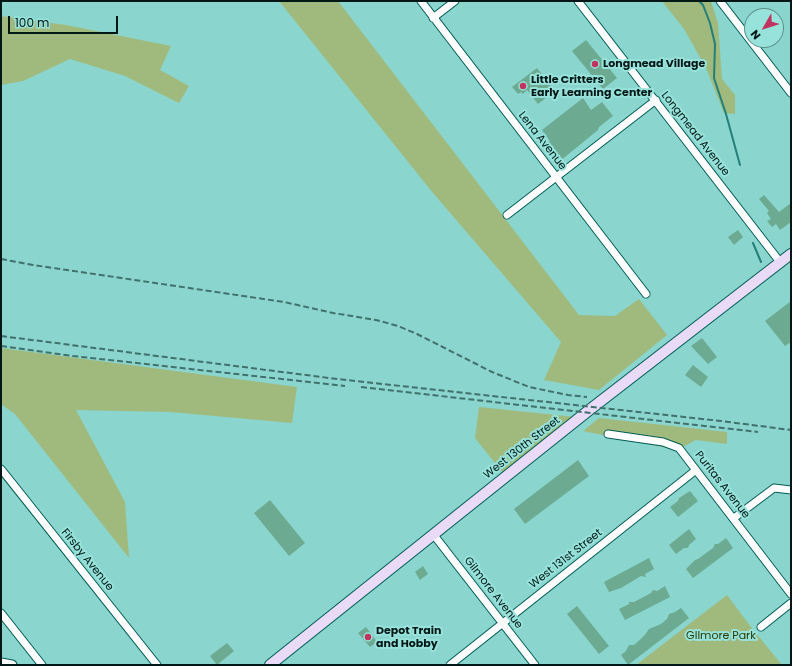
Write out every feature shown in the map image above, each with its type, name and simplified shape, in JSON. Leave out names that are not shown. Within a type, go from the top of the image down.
[{"type":"main road","name":"West 130th Street","points":[[270,665],[680,339],[791,254]]},
{"type":"street","name":"Lena Avenue","points":[[421,1],[646,294]]},
{"type":"street","points":[[433,18],[455,1]]},
{"type":"street","name":"Longmead Avenue","points":[[578,1],[780,262]]},
{"type":"street","points":[[720,1],[791,93]]},
{"type":"street","points":[[507,215],[557,178],[656,100]]},
{"type":"street","name":"Puritas Avenue","points":[[608,434],[663,442],[679,448],[791,594]]},
{"type":"street","name":"Firsby Avenue","points":[[1,469],[157,665]]},
{"type":"street","name":"West 131st Street","points":[[450,665],[696,470]]},
{"type":"street","points":[[734,518],[774,488],[791,490]]},
{"type":"street","name":"Gilmore Avenue","points":[[433,534],[534,664]]},
{"type":"street","points":[[761,627],[791,603]]},
{"type":"street","points":[[1,613],[42,665]]},
{"type":"street","points":[[1,663],[12,665]]},
{"type":"green space","points":[[279,1],[338,1],[579,315],[615,316],[639,299],[667,335],[599,390],[544,380],[561,342],[433,193]]},
{"type":"green space","points":[[662,1],[711,1],[718,23],[722,79],[735,95],[735,114],[724,113],[706,68],[684,29]]},
{"type":"green space","points":[[1,16],[66,25],[171,46],[160,70],[189,86],[179,103],[125,76],[70,59],[23,81],[1,85]]},
{"type":"green space","points":[[1,348],[297,387],[292,423],[170,412],[76,410],[125,502],[129,558],[15,414],[1,404]]},
{"type":"green space","points":[[479,407],[575,417],[503,473],[475,438]]},
{"type":"green space","points":[[599,418],[727,432],[727,444],[696,440],[677,450],[583,431]]},
{"type":"green space","name":"GIlmore Park","points":[[727,595],[782,665],[636,665]]},
{"type":"building","name":"Longmead Village","points":[[586,40],[617,78],[603,89],[572,51]]},
{"type":"building","name":"Little Critters Early Learning Center","points":[[537,68],[555,91],[538,104],[527,90],[523,94],[521,92],[518,94],[512,87]]},
{"type":"building","points":[[583,98],[591,110],[602,102],[613,116],[560,161],[546,144],[550,141],[542,130]]},
{"type":"building","points":[[764,195],[779,212],[791,203],[791,222],[780,230],[776,224],[772,227],[767,221],[771,219],[767,213],[769,211],[759,199]]},
{"type":"building","points":[[738,230],[743,237],[734,245],[728,237]]},
{"type":"building","points":[[791,301],[791,342],[785,346],[765,321]]},
{"type":"building","points":[[702,338],[717,357],[708,364],[691,346]]},
{"type":"building","points":[[693,365],[708,377],[701,387],[685,375]]},
{"type":"building","points":[[578,460],[589,476],[525,524],[514,509]]},
{"type":"building","points":[[690,491],[698,501],[678,517],[670,507],[678,501],[679,498]]},
{"type":"building","points":[[270,500],[305,543],[289,556],[254,513]]},
{"type":"building","points":[[689,529],[696,539],[689,545],[688,548],[684,548],[676,554],[669,545]]},
{"type":"building","points":[[726,538],[733,548],[693,578],[686,569],[695,560],[713,548],[715,544],[718,544]]},
{"type":"building","points":[[649,558],[654,569],[645,574],[646,577],[641,576],[621,588],[609,592],[604,582]]},
{"type":"building","points":[[423,566],[428,574],[420,580],[415,572]]},
{"type":"building","points":[[665,586],[670,597],[625,620],[619,609],[629,604],[629,602],[634,602],[651,593],[653,590],[657,591]]},
{"type":"building","points":[[577,606],[609,646],[599,654],[567,614]]},
{"type":"building","points":[[681,608],[689,618],[628,665],[621,655],[626,651],[629,645],[634,645],[649,629],[661,624],[667,619],[669,614]]},
{"type":"building","name":"Depot Train and Hobby","points":[[366,627],[377,642],[370,647],[358,633]]},
{"type":"building","points":[[227,643],[234,651],[217,665],[210,656]]},
{"type":"waterway","points":[[699,1],[703,5],[710,23],[715,44],[714,78],[740,165]]},
{"type":"waterway","points":[[753,243],[761,262]]},
{"type":"railway","points":[[1,259],[284,302],[333,313],[376,320],[398,326],[417,334],[492,372],[529,387],[568,395],[587,397]]},
{"type":"railway","points":[[1,336],[337,379],[791,430]]},
{"type":"railway","points":[[1,346],[73,356],[345,386]]},
{"type":"railway","points":[[361,387],[758,432]]},
{"type":"place","name":"Longmead Village","points":[[595,64]]},
{"type":"place","name":"Little Critters Early Learning Center","points":[[523,86]]},
{"type":"place","name":"Depot Train and Hobby","points":[[368,637]]}]
